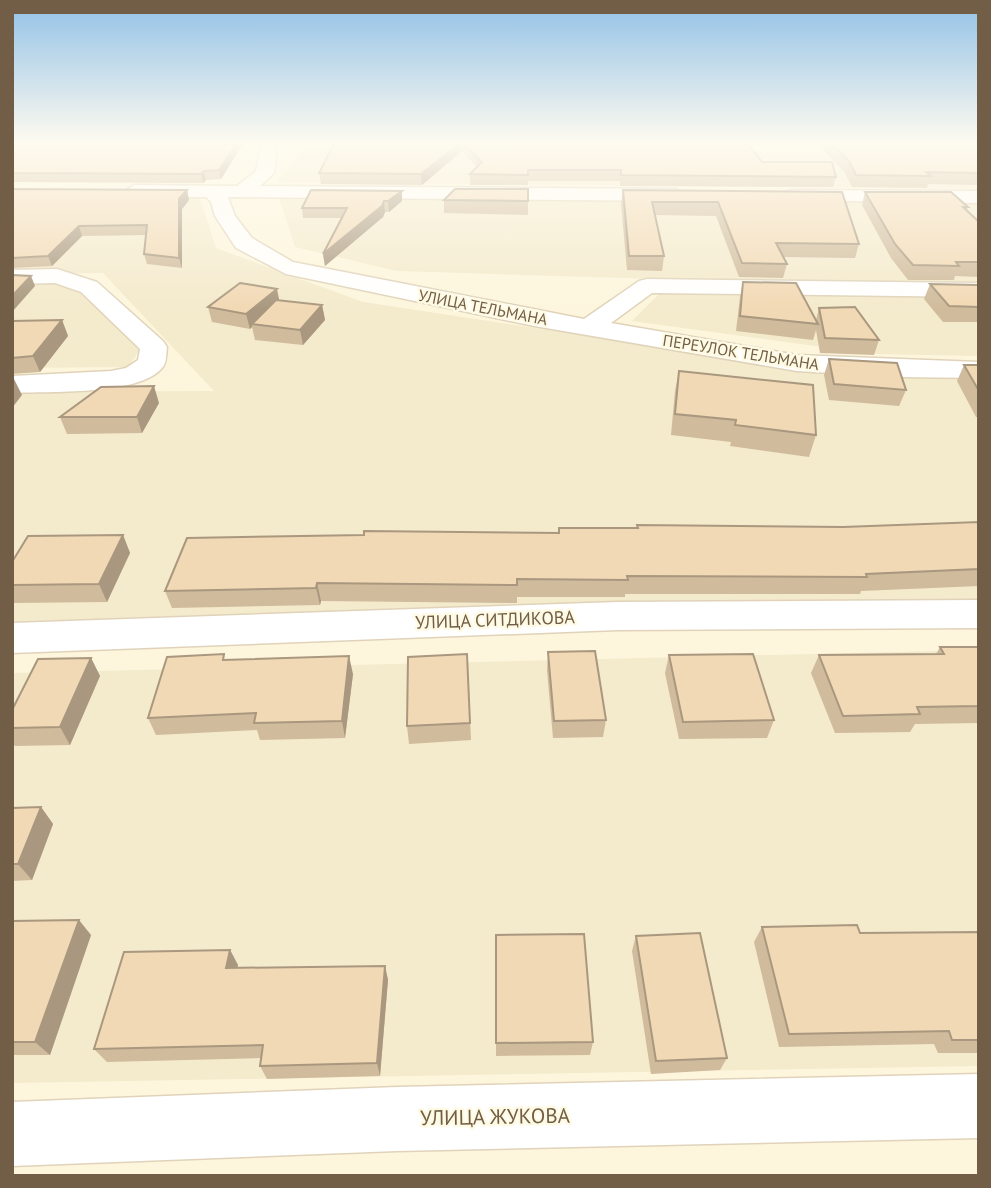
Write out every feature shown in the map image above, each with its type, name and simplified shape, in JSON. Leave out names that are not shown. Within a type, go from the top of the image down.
[{"type":"street","name":"УЛИЦА ТЕЛЬМАНА","points":[[219,199],[225,216],[244,243],[286,267],[589,327]]},
{"type":"street","points":[[12,277],[57,276],[89,287],[154,347],[151,364],[134,375],[111,379],[12,385]]},
{"type":"street","points":[[589,327],[647,286],[979,290]]},
{"type":"street","name":"ПЕРЕУЛОК ТЕЛЬМАНА","points":[[589,327],[797,363],[898,369],[979,370]]},
{"type":"street","name":"УЛИЦА СИТДИКОВА","points":[[12,638],[618,616],[979,614]]},
{"type":"street","name":"УЛИЦА ЖУКОВА","points":[[12,1134],[397,1119],[979,1106]]},
{"type":"shaded area","points":[[12,199],[200,199],[216,248],[363,302],[792,367],[979,375],[979,610],[12,621],[12,392],[214,391],[103,273],[12,274]]},
{"type":"shaded area","points":[[279,199],[979,203],[979,285],[724,281],[397,271],[295,247]]},
{"type":"shaded area","points":[[69,282],[142,345],[129,367],[12,368],[12,283]]},
{"type":"shaded area","points":[[663,290],[979,294],[979,356],[874,354],[632,321]]},
{"type":"shaded area","points":[[979,650],[979,1066],[12,1083],[12,673]]},
{"type":"building","points":[[12,199],[179,199],[179,258],[144,254],[147,225],[79,226],[48,256],[12,258]]},
{"type":"building","points":[[306,199],[390,199],[384,201],[382,206],[323,254],[347,208],[302,208]]},
{"type":"building","points":[[528,199],[528,201],[444,200]]},
{"type":"building","points":[[624,199],[844,199],[859,244],[776,243],[787,264],[742,263],[718,202],[652,202],[664,256],[629,256]]},
{"type":"building","points":[[869,199],[959,199],[968,207],[963,207],[979,222],[979,262],[956,262],[959,266],[913,265],[895,244]]},
{"type":"building","points":[[12,275],[31,276],[12,296]]},
{"type":"building","points":[[743,282],[796,283],[818,324],[740,316]]},
{"type":"building","points":[[240,283],[277,289],[246,314],[208,307]]},
{"type":"building","points":[[930,284],[978,285],[979,307],[949,306]]},
{"type":"building","points":[[276,300],[322,305],[300,330],[252,324]]},
{"type":"building","points":[[855,307],[879,340],[825,338],[819,308]]},
{"type":"building","points":[[62,320],[33,356],[12,358],[12,321]]},
{"type":"building","points":[[829,359],[897,363],[906,390],[834,384]]},
{"type":"building","points":[[964,365],[979,365],[979,391]]},
{"type":"building","points":[[679,371],[813,385],[816,435],[735,425],[736,420],[675,414]]},
{"type":"building","points":[[154,386],[137,417],[60,417],[101,387]]},
{"type":"building","points":[[979,522],[979,569],[866,574],[867,577],[627,576],[628,580],[517,579],[517,585],[317,583],[316,588],[165,591],[187,538],[364,535],[364,531],[559,533],[559,528],[638,528],[637,525],[843,527]]},
{"type":"building","points":[[123,535],[99,584],[12,585],[12,562],[28,536]]},
{"type":"building","points":[[940,647],[979,647],[979,706],[917,707],[920,714],[843,716],[819,655],[944,654]]},
{"type":"building","points":[[595,651],[606,720],[554,721],[548,652]]},
{"type":"building","points":[[224,654],[223,660],[349,656],[342,721],[254,723],[256,713],[148,718],[167,657]]},
{"type":"building","points":[[467,654],[470,723],[407,726],[408,657]]},
{"type":"building","points":[[753,654],[774,720],[683,722],[669,655]]},
{"type":"building","points":[[91,658],[60,727],[12,728],[12,710],[38,659]]},
{"type":"building","points":[[41,807],[18,864],[12,864],[12,808]]},
{"type":"building","points":[[79,920],[35,1042],[12,1042],[12,921]]},
{"type":"building","points":[[857,925],[860,933],[979,932],[979,1040],[952,1040],[949,1031],[789,1034],[762,927]]},
{"type":"building","points":[[700,933],[727,1058],[656,1061],[636,936]]},
{"type":"building","points":[[584,934],[593,1042],[496,1043],[496,935]]},
{"type":"building","points":[[230,950],[226,968],[385,966],[377,1063],[260,1066],[263,1045],[94,1049],[124,952]]}]
